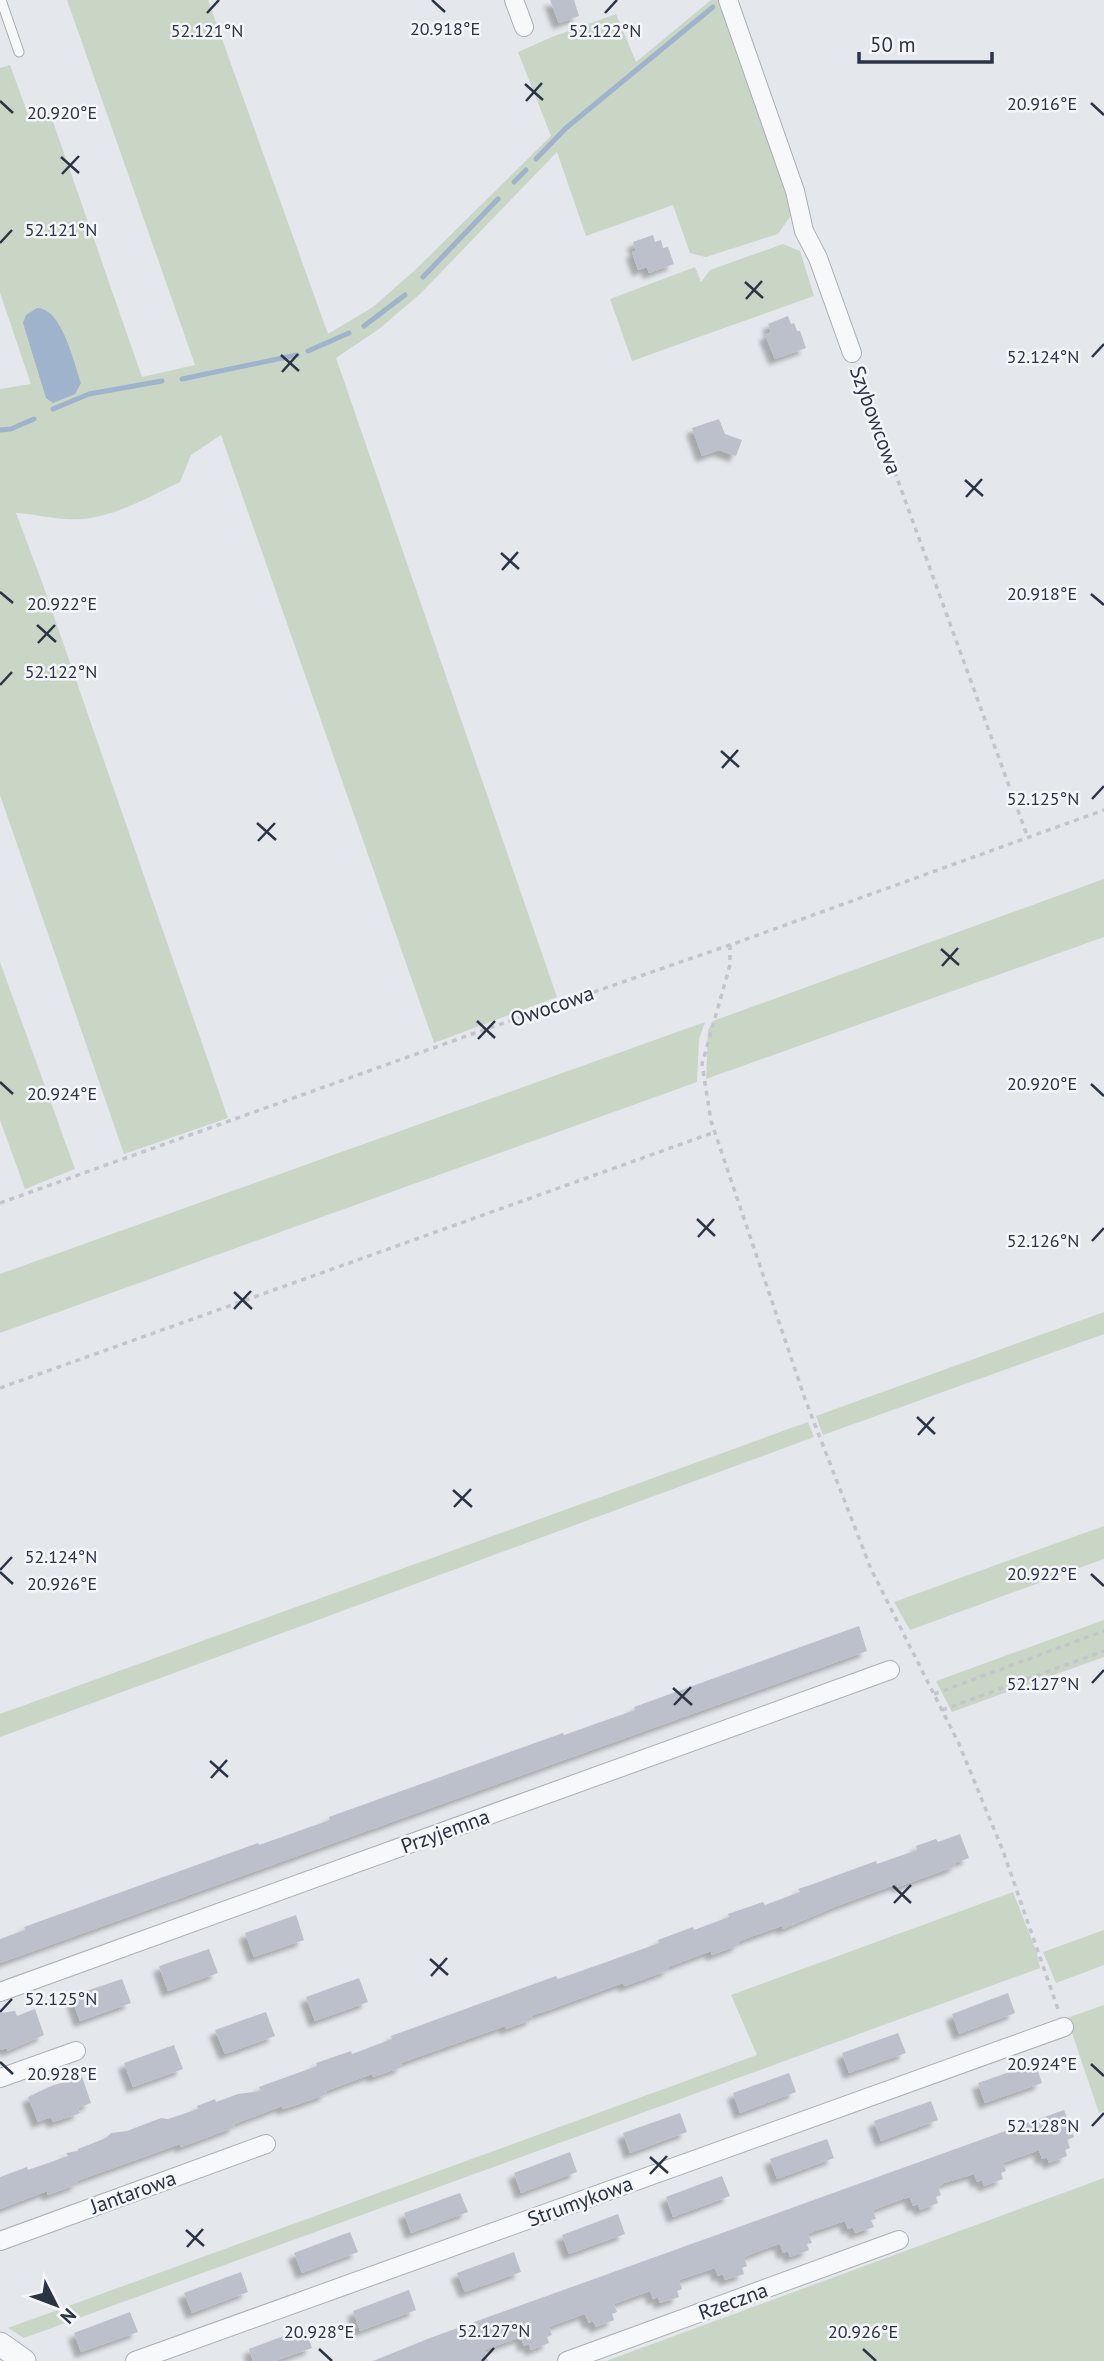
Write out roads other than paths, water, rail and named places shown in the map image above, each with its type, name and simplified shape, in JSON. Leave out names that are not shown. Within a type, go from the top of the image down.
[{"type":"street","points":[[514,0],[524,27]]},
{"type":"street","name":"Szybowcowa","points":[[728,0],[795,191],[804,231],[817,258],[852,353]]},
{"type":"street","name":"Przyjemna","points":[[0,1992],[890,1670]]},
{"type":"street","name":"Strumykowa","points":[[135,2361],[1064,2028]]},
{"type":"street","points":[[0,2078],[76,2051]]},
{"type":"street","name":"Jantarowa","points":[[0,2241],[266,2144]]},
{"type":"street","name":"Rzeczna","points":[[567,2361],[899,2241]]},
{"type":"street","points":[[0,2344],[24,2361]]},
{"type":"lane","points":[[1,0],[19,52]]},
{"type":"water","points":[[37,308],[46,310],[60,326],[81,383],[75,394],[53,403],[46,398],[23,323],[26,315]]},
{"type":"waterway","points":[[536,159],[566,128],[713,7]]},
{"type":"waterway","points":[[514,182],[526,170]]},
{"type":"waterway","points":[[423,277],[498,199]]},
{"type":"waterway","points":[[364,326],[405,295]]},
{"type":"waterway","points":[[308,351],[349,333]]},
{"type":"waterway","points":[[182,379],[297,355]]},
{"type":"waterway","points":[[53,409],[89,394],[162,381]]},
{"type":"waterway","points":[[0,430],[11,429],[34,419]]}]
